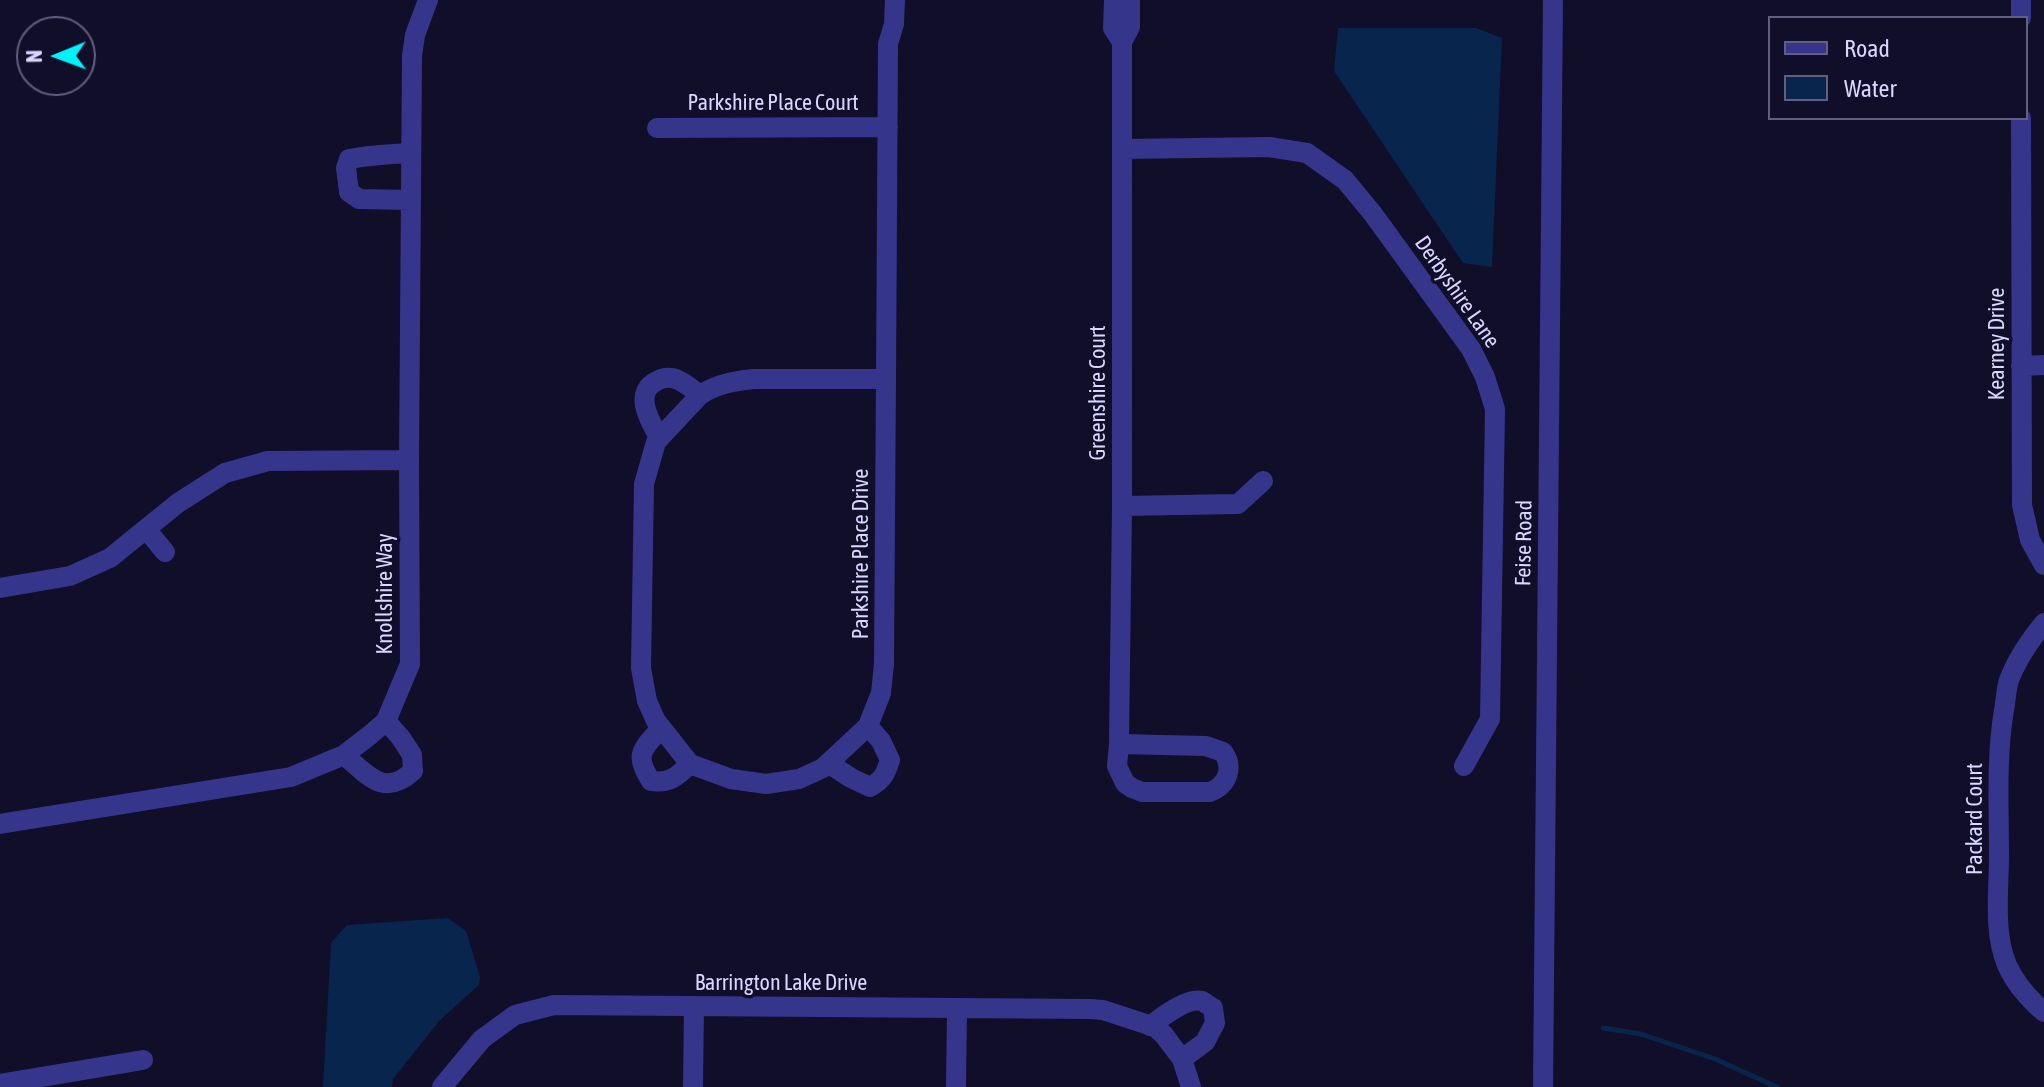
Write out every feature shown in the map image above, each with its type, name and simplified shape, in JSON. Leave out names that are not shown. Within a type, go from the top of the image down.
[{"type":"street","name":"Knollshire Way","points":[[0,824],[291,777],[344,755],[386,721],[410,664],[412,56],[415,35],[428,0]]},
{"type":"street","name":"Parkshire Place Drive","points":[[881,0],[881,29],[888,44]]},
{"type":"street","name":"Parkshire Place Drive","points":[[690,764],[731,779],[766,784],[799,779],[823,768],[868,726],[881,693],[884,664],[888,44],[894,24],[895,0]]},
{"type":"street","name":"Greenshire Court","points":[[1114,0],[1113,28],[1122,42]]},
{"type":"street","name":"Greenshire Court","points":[[1119,744],[1206,746],[1223,752],[1229,764],[1226,781],[1210,792],[1142,792],[1125,783],[1117,766],[1122,506],[1122,42],[1130,27],[1130,0]]},
{"type":"street","name":"Feise Road","points":[[1543,1087],[1553,0]]},
{"type":"street","name":"Kearney Drive","points":[[2021,120],[2022,505],[2030,540],[2044,565]]},
{"type":"street","name":"Parkshire Place Court","points":[[657,128],[888,127]]},
{"type":"street","name":"Derbyshire Lane","points":[[1123,149],[1269,147],[1307,153],[1345,180],[1471,349],[1485,377],[1495,409],[1491,672],[1490,719],[1464,766]]},
{"type":"street","points":[[411,153],[375,154],[349,159],[346,168],[349,192],[359,199],[411,200]]},
{"type":"street","points":[[2021,366],[2044,365]]},
{"type":"street","points":[[659,437],[645,405],[644,395],[651,384],[663,378],[677,379],[700,395]]},
{"type":"street","points":[[661,728],[643,747],[641,757],[651,781],[667,782],[690,764],[656,721],[647,701],[641,668],[644,484],[659,437],[700,395],[733,381],[886,379]]},
{"type":"street","points":[[0,588],[70,576],[110,558],[178,503],[225,473],[268,461],[409,460]]},
{"type":"street","points":[[1122,506],[1238,504],[1263,481]]},
{"type":"street","points":[[146,529],[165,552]]},
{"type":"street","name":"Packard Court","points":[[2044,623],[2028,643],[2009,681],[2000,737],[1999,808],[1999,921],[2002,948],[2015,980],[2044,1012]]},
{"type":"street","points":[[344,755],[372,779],[386,784],[401,782],[413,771],[412,755],[386,721]]},
{"type":"street","points":[[828,763],[870,787],[879,782],[890,760],[881,741],[868,726]]},
{"type":"street","points":[[1150,1026],[1177,1007],[1194,1001],[1203,1001],[1213,1008],[1215,1023],[1205,1042],[1182,1059]]},
{"type":"street","name":"Barrington Lake Drive","points":[[442,1087],[482,1039],[515,1015],[554,1005],[1103,1010],[1150,1026],[1164,1035],[1182,1059],[1191,1087]]},
{"type":"street","points":[[693,1087],[694,1007]]},
{"type":"street","points":[[956,1087],[957,1009]]},
{"type":"street","points":[[0,1084],[143,1060]]},
{"type":"water","points":[[1338,28],[1476,28],[1502,38],[1492,267],[1463,263],[1334,71]]},
{"type":"water","points":[[448,918],[466,931],[480,977],[479,985],[440,1020],[393,1079],[392,1087],[323,1087],[331,943],[347,925]]},
{"type":"waterway","points":[[1603,1028],[1641,1034],[1715,1059],[1777,1087]]}]
